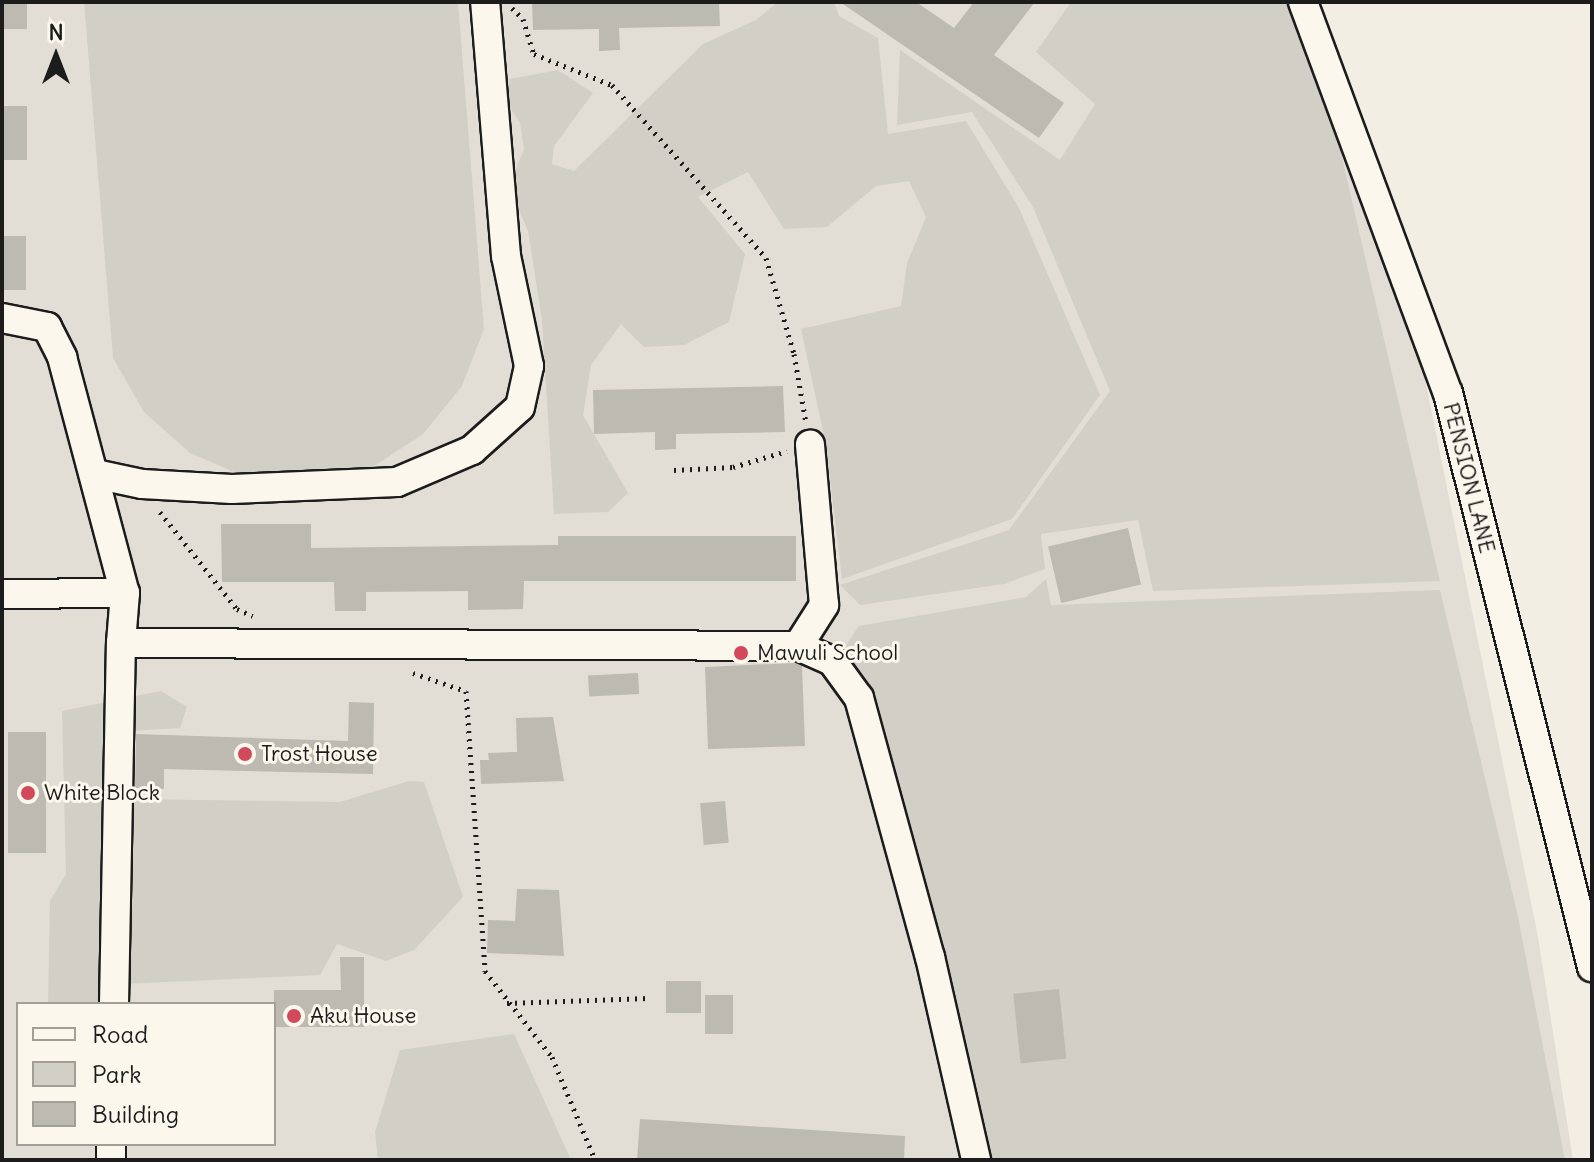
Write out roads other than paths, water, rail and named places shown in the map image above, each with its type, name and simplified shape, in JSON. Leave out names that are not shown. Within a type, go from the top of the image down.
[{"type":"street","points":[[95,474],[142,484],[232,489],[397,482],[472,450],[520,407],[529,366],[506,256],[485,2]]},
{"type":"street","name":"PENSION LANE","points":[[1303,2],[1448,393],[1592,967]]},
{"type":"street","points":[[2,318],[47,327],[95,474],[125,593],[121,643],[114,1002]]},
{"type":"street","points":[[798,646],[824,605],[810,445]]},
{"type":"street","points":[[2,594],[125,593]]},
{"type":"street","points":[[121,643],[798,646],[832,661],[859,698],[930,957],[976,1160]]},
{"type":"place","name":"Mawuli School","points":[[741,653]]},
{"type":"place","name":"Trost House","points":[[245,754]]},
{"type":"place","name":"White Block","points":[[28,793]]},
{"type":"place","name":"Aku House","points":[[294,1016]]}]
